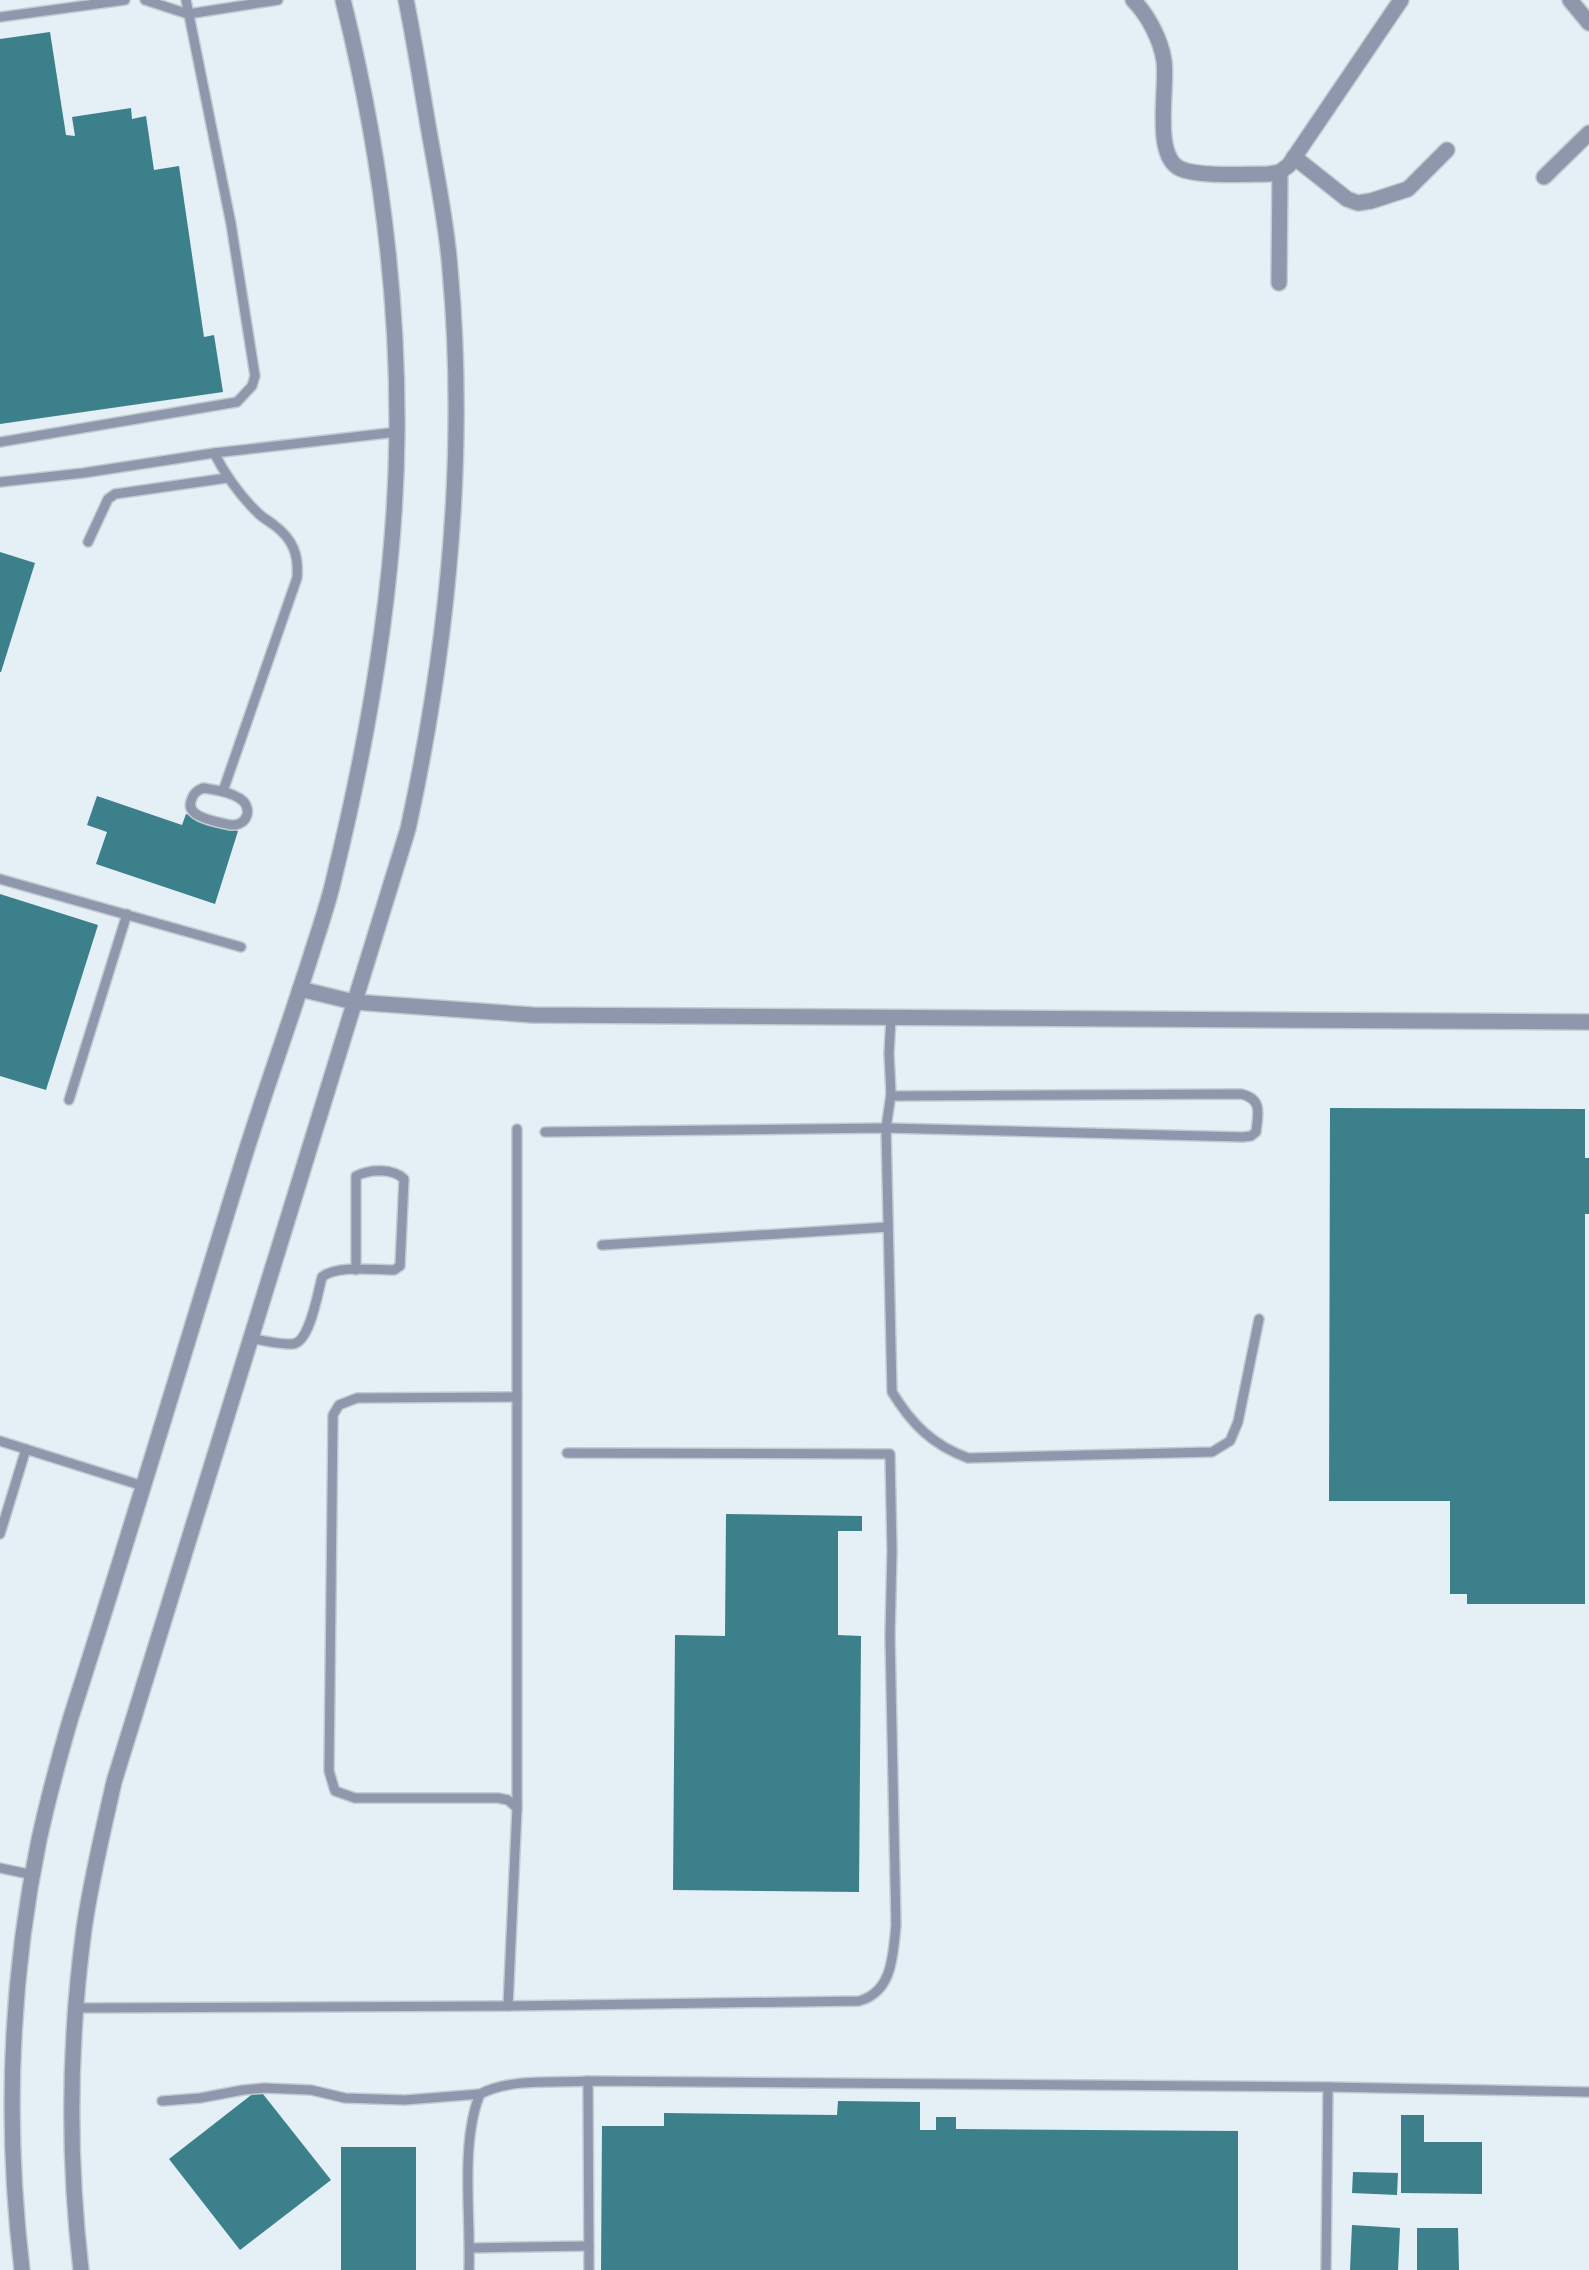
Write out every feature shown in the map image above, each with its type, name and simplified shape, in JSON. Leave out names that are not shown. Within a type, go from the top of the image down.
[{"type":"street","points":[[22,2270],[15,2208],[12,2083],[22,1944],[49,1797],[71,1717],[241,1166],[333,882],[374,688],[390,568],[397,432],[396,350],[382,199],[362,74],[343,0]]},
{"type":"street","points":[[81,2270],[75,2219],[75,2008],[84,1928],[114,1782],[408,829],[422,766],[442,632],[453,536],[457,445],[450,268],[444,219],[405,0]]},
{"type":"street","points":[[1133,0],[1161,44],[1165,62],[1165,149],[1174,165],[1181,170],[1196,172],[1269,174],[1280,172],[1289,165],[1401,0]]},
{"type":"street","points":[[1570,0],[1589,23]]},
{"type":"street","points":[[1544,177],[1589,133]]},
{"type":"street","points":[[1294,157],[1347,200],[1358,203],[1408,189],[1447,150]]},
{"type":"street","points":[[1279,283],[1280,172]]},
{"type":"street","points":[[300,989],[354,1002],[533,1015],[1589,1022]]},
{"type":"lane","points":[[0,17],[125,0]]},
{"type":"lane","points":[[145,0],[188,14],[278,0]]},
{"type":"lane","points":[[0,442],[237,402],[252,386],[255,376],[231,224],[186,0]]},
{"type":"lane","points":[[0,482],[83,473],[214,453],[397,432]]},
{"type":"lane","points":[[214,453],[227,478],[260,516],[286,534],[293,545],[298,561],[297,578],[223,792]]},
{"type":"lane","points":[[88,542],[108,499],[115,494],[227,478]]},
{"type":"lane","points":[[199,789],[223,792],[241,798],[246,805],[247,812],[239,825],[200,816],[190,807],[192,798],[199,789]]},
{"type":"lane","points":[[0,879],[241,947]]},
{"type":"lane","points":[[69,1100],[127,914]]},
{"type":"lane","points":[[891,1018],[889,1053],[891,1094],[886,1128],[892,1392],[906,1415],[933,1440],[950,1451],[968,1458],[1212,1452],[1230,1441],[1238,1422],[1259,1319]]},
{"type":"lane","points":[[545,1132],[886,1128],[1243,1137],[1251,1136],[1256,1132],[1258,1108],[1255,1100],[1241,1094],[894,1096],[891,1094]]},
{"type":"lane","points":[[508,2006],[517,1808],[517,1129]]},
{"type":"lane","points":[[251,1339],[294,1344],[303,1339],[308,1329],[322,1277],[327,1273],[394,1270],[400,1266],[404,1179],[392,1171],[363,1172],[356,1176],[356,1270]]},
{"type":"lane","points":[[602,1245],[888,1227]]},
{"type":"lane","points":[[517,1397],[357,1398],[339,1405],[333,1415],[329,1772],[335,1791],[355,1798],[498,1798],[508,1800],[517,1808]]},
{"type":"lane","points":[[0,1441],[143,1486]]},
{"type":"lane","points":[[0,1534],[26,1449]]},
{"type":"lane","points":[[75,2008],[508,2006],[859,2001],[872,1997],[884,1983],[893,1956],[896,1925],[890,1648],[892,1551],[890,1454],[567,1453]]},
{"type":"lane","points":[[0,1868],[33,1875]]},
{"type":"lane","points":[[588,2081],[589,2270]]},
{"type":"lane","points":[[162,2101],[200,2098],[264,2088],[311,2090],[345,2098],[405,2100],[480,2094],[491,2088],[510,2085],[588,2081],[1328,2087],[1589,2092]]},
{"type":"lane","points":[[1326,2270],[1328,2087]]},
{"type":"lane","points":[[470,2270],[468,2139],[472,2114],[480,2094]]},
{"type":"lane","points":[[470,2248],[589,2246]]},
{"type":"building","points":[[50,32],[66,135],[75,136],[72,117],[131,108],[132,119],[146,116],[154,170],[179,166],[204,337],[214,335],[223,392],[0,424],[0,39]]},
{"type":"building","points":[[0,552],[35,563],[1,672],[0,672]]},
{"type":"building","points":[[97,796],[182,825],[186,814],[238,831],[215,904],[96,864],[107,832],[87,825]]},
{"type":"building","points":[[0,894],[98,925],[46,1090],[0,1076]]},
{"type":"building","points":[[1330,1108],[1585,1109],[1585,1158],[1589,1158],[1589,1214],[1585,1214],[1585,1604],[1467,1604],[1467,1594],[1450,1594],[1450,1501],[1329,1501]]},
{"type":"building","points":[[726,1514],[862,1516],[862,1531],[838,1531],[838,1635],[861,1636],[859,1892],[673,1890],[675,1635],[725,1636]]},
{"type":"building","points":[[259,2089],[331,2180],[240,2250],[169,2159]]},
{"type":"building","points":[[838,2101],[920,2102],[920,2130],[936,2130],[936,2117],[956,2117],[956,2129],[1238,2131],[1238,2270],[601,2270],[602,2126],[664,2126],[664,2113],[837,2115]]},
{"type":"building","points":[[1401,2115],[1424,2115],[1424,2142],[1482,2142],[1482,2194],[1401,2193]]},
{"type":"building","points":[[341,2147],[416,2147],[416,2270],[341,2270]]},
{"type":"building","points":[[1353,2172],[1398,2173],[1397,2195],[1352,2193]]},
{"type":"building","points":[[1352,2225],[1400,2228],[1398,2270],[1350,2270]]},
{"type":"building","points":[[1417,2228],[1458,2228],[1459,2270],[1417,2270]]}]
